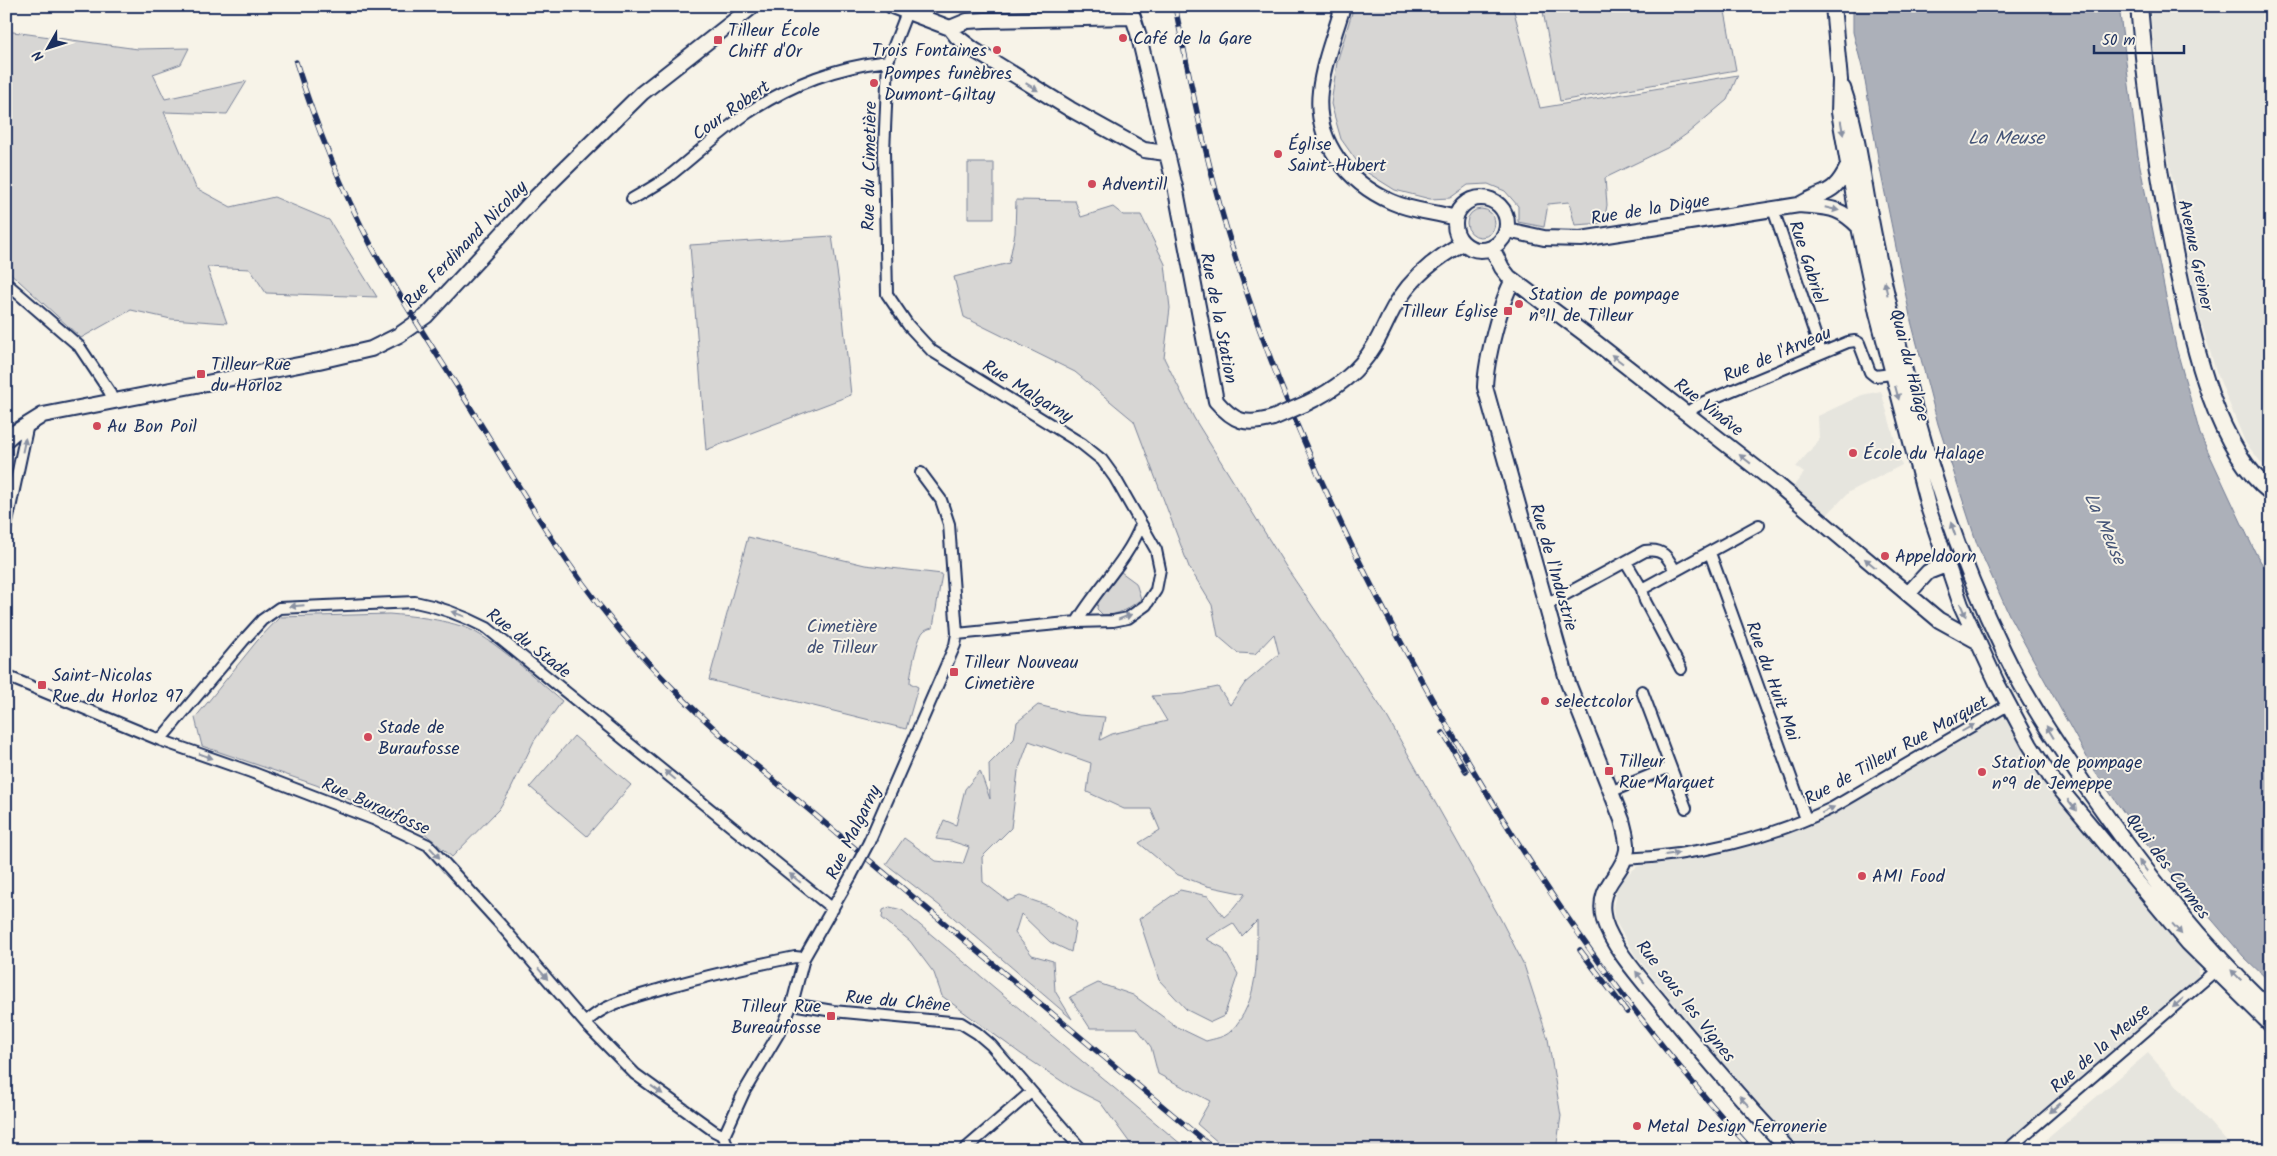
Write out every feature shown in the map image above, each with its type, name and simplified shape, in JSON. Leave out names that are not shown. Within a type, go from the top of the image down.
[{"type":"main road","name":"Avenue Greiner","points":[[2139,6],[2156,158],[2171,239],[2195,343],[2207,384],[2232,442],[2250,471],[2271,492]]},
{"type":"street","name":"Rue Ferdinand Nicolay","points":[[6,440],[43,415],[336,357],[370,349],[399,335],[426,316],[536,197],[642,93],[752,6]]},
{"type":"street","points":[[892,6],[950,28],[957,37],[974,50],[1070,109],[1144,150],[1166,153]]},
{"type":"street","points":[[1343,6],[1322,75],[1320,93],[1320,111],[1328,143],[1350,175],[1366,188],[1392,203],[1455,218]]},
{"type":"street","name":"Quai du Halage","points":[[1833,6],[1840,80],[1839,112],[1859,226],[1892,374],[1946,565],[1977,641],[2008,705]]},
{"type":"street","name":"Rue du Cimetière","points":[[887,294],[884,152],[888,61],[907,12]]},
{"type":"street","points":[[950,28],[968,21],[1132,12]]},
{"type":"street","name":"Rue de la Station","points":[[1132,12],[1176,191],[1216,401],[1228,415],[1245,422],[1258,422],[1273,418],[1334,389],[1353,373],[1374,346],[1400,298],[1420,274],[1442,255],[1463,243]]},
{"type":"street","name":"Cour Robert","points":[[632,199],[666,178],[748,113],[786,91],[822,74],[855,65],[888,61]]},
{"type":"street","name":"Quai du Halage","points":[[1840,80],[1851,111],[1889,305],[1925,444],[1978,596],[2005,654]]},
{"type":"street","name":"Rue de la Digue","points":[[1799,205],[1833,189],[1840,182],[1848,166]]},
{"type":"street","points":[[1484,197],[1492,200],[1504,210],[1506,230],[1500,242],[1492,248],[1478,250],[1463,243],[1456,234],[1455,218],[1463,204],[1469,200],[1484,197]]},
{"type":"street","name":"Rue de la Digue","points":[[1506,230],[1544,238],[1570,240],[1799,205],[1836,209],[1848,216],[1859,226]]},
{"type":"street","name":"Rue Gabriel","points":[[1773,209],[1821,352]]},
{"type":"street","name":"Rue Vinâve","points":[[1492,248],[1502,268],[1513,280],[1778,484],[1947,626],[1977,641]]},
{"type":"street","name":"Rue de l'Industrie","points":[[1513,280],[1503,302],[1486,374],[1485,387],[1574,700],[1626,837],[1627,849],[1624,859]]},
{"type":"street","points":[[6,283],[79,346],[109,391],[114,402]]},
{"type":"street","name":"Rue Malgarny","points":[[724,1136],[744,1092],[783,1026],[792,1004],[804,958],[869,842],[936,693],[955,646],[957,634],[1077,622],[1113,621],[1128,618],[1146,605],[1156,590],[1160,569],[1156,550],[1115,478],[1102,460],[1082,444],[932,351],[908,325],[887,294]]},
{"type":"street","name":"Rue de l'Arveau","points":[[1688,414],[1692,409],[1704,402],[1821,352],[1855,341],[1861,347],[1870,372],[1875,376],[1892,374]]},
{"type":"street","points":[[6,527],[28,424]]},
{"type":"street","points":[[921,473],[941,500],[949,524],[957,634]]},
{"type":"street","points":[[1077,622],[1088,602],[1133,544],[1141,525]]},
{"type":"street","points":[[1642,589],[1759,525]]},
{"type":"street","points":[[1546,605],[1645,551],[1660,550],[1666,554],[1675,571]]},
{"type":"street","name":"Rue du Huit Mai","points":[[1710,553],[1806,819]]},
{"type":"street","points":[[1626,562],[1642,589],[1645,601],[1682,669]]},
{"type":"street","points":[[1908,594],[1928,572],[1946,565],[1960,573],[1990,642],[2005,654]]},
{"type":"street","name":"Rue du Stade","points":[[160,740],[243,641],[262,620],[279,608],[415,602],[437,606],[464,616],[488,628],[833,909]]},
{"type":"street","name":"Quai des Carmes","points":[[2005,654],[2057,744],[2127,846],[2197,935],[2271,1010]]},
{"type":"street","name":"Rue Buraufosse","points":[[6,676],[160,740],[251,772],[373,819],[428,845],[500,924],[585,1023],[635,1074],[714,1131],[724,1136]]},
{"type":"street","points":[[1642,690],[1686,808]]},
{"type":"street","name":"Quai des Carmes","points":[[2008,705],[2051,778],[2161,911],[2215,971],[2271,1025]]},
{"type":"street","name":"Rue de Tilleur Rue Marquet","points":[[1624,859],[1646,858],[1714,848],[1806,819],[1837,805],[2008,705]]},
{"type":"street","points":[[1610,792],[1670,767]]},
{"type":"street","name":"Rue sous les Vignes","points":[[1624,859],[1610,880],[1604,898],[1604,919],[1609,931],[1648,988],[1711,1065],[1789,1150]]},
{"type":"street","points":[[585,1023],[593,1015],[625,999],[710,975],[795,957],[804,958]]},
{"type":"street","name":"Rue de la Meuse","points":[[2007,1150],[2215,971]]},
{"type":"street","name":"Rue du Chêne","points":[[792,1004],[833,1011],[961,1023],[978,1033],[991,1045],[1082,1150]]},
{"type":"street","points":[[964,1150],[1031,1092]]},
{"type":"street","points":[[724,1136],[728,1150]]},
{"type":"shaded area","points":[[2150,6],[2271,6],[2271,475],[2245,442],[2216,371],[2197,309],[2160,112]]},
{"type":"shaded area","name":"École du Halage","points":[[1881,391],[1902,465],[1849,492],[1826,516],[1792,488],[1804,473],[1796,467],[1819,440],[1818,416],[1862,395]]},
{"type":"shaded area","points":[[2001,716],[2007,719],[2022,744],[2071,813],[2196,961],[2199,969],[2198,976],[1996,1150],[1801,1150],[1717,1057],[1635,955],[1614,919],[1613,907],[1617,889],[1625,876],[1638,866],[1710,854],[1814,823]]},
{"type":"shaded area","points":[[2148,1053],[2234,1150],[2034,1150]]},
{"type":"green space","points":[[1354,6],[1517,6],[1513,8],[1540,108],[1738,75],[1727,100],[1688,133],[1667,148],[1605,178],[1607,205],[1604,223],[1575,225],[1569,202],[1548,204],[1544,227],[1518,222],[1518,206],[1505,191],[1488,184],[1468,185],[1450,198],[1430,199],[1395,190],[1363,170],[1341,139],[1331,104],[1337,62]]},
{"type":"green space","points":[[1542,6],[1724,6],[1736,70],[1560,101]]},
{"type":"green space","points":[[6,31],[138,49],[189,48],[181,64],[153,74],[165,99],[247,81],[227,114],[164,112],[196,188],[231,207],[274,197],[329,220],[377,297],[266,293],[250,269],[207,267],[227,323],[171,319],[131,310],[81,338],[6,269]]},
{"type":"green space","points":[[968,163],[994,163],[994,218],[968,218]]},
{"type":"green space","points":[[1016,200],[1075,201],[1081,217],[1113,207],[1123,215],[1141,215],[1165,264],[1170,308],[1164,358],[1194,418],[1288,570],[1385,713],[1500,918],[1524,965],[1548,1039],[1561,1116],[1556,1150],[1227,1150],[1197,1124],[1210,1101],[1158,1074],[1151,1047],[1137,1028],[1090,1028],[1070,997],[1098,983],[1133,995],[1177,1027],[1206,1041],[1223,1036],[1229,1033],[1240,1020],[1252,993],[1256,965],[1257,921],[1242,936],[1233,923],[1206,939],[1223,948],[1238,974],[1224,1016],[1211,1022],[1187,1010],[1159,980],[1139,919],[1180,890],[1208,896],[1224,917],[1245,894],[1207,886],[1176,874],[1139,843],[1160,830],[1151,809],[1124,809],[1087,792],[1091,763],[1029,741],[1018,771],[1011,828],[982,857],[983,882],[1008,901],[1020,896],[1049,906],[1076,922],[1071,952],[1050,942],[1021,914],[1015,933],[1032,955],[1053,961],[1055,991],[1072,1019],[940,906],[886,864],[904,838],[936,861],[963,864],[969,847],[951,841],[936,839],[944,820],[956,825],[965,789],[980,771],[990,799],[989,764],[1014,739],[1017,722],[1038,705],[1079,715],[1105,717],[1100,740],[1112,734],[1167,721],[1152,696],[1183,694],[1218,687],[1230,705],[1245,683],[1279,654],[1274,634],[1255,654],[1238,653],[1218,636],[1212,605],[1189,567],[1134,421],[1075,372],[964,317],[954,277],[1009,263],[1015,233]]},
{"type":"green space","points":[[1481,209],[1491,213],[1495,223],[1491,233],[1481,237],[1471,233],[1467,223],[1471,213]]},
{"type":"green space","points":[[832,236],[841,298],[851,395],[706,450],[690,245]]},
{"type":"green space","name":"Cimetière de Tilleur","points":[[748,537],[865,565],[942,574],[933,627],[923,632],[914,657],[910,683],[918,687],[906,729],[709,680]]},
{"type":"green space","points":[[1121,572],[1136,583],[1141,599],[1118,613],[1103,615],[1097,609],[1098,602]]},
{"type":"green space","name":"Stade de Buraufosse","points":[[389,614],[436,620],[455,624],[475,632],[501,649],[562,701],[534,741],[510,791],[499,809],[452,857],[422,831],[316,785],[202,746],[195,718],[257,641],[280,617]]},
{"type":"green space","points":[[574,736],[631,785],[587,836],[530,787]]},
{"type":"green space","points":[[890,907],[902,910],[1188,1150],[1135,1150],[1100,1102],[1072,1088],[1021,1054],[942,996],[934,973],[910,941],[882,918],[883,910]]},
{"type":"water","name":"La Meuse","points":[[1853,6],[2119,6],[2138,156],[2176,347],[2200,434],[2256,554],[2271,578],[2271,983],[2243,956],[2142,838],[2095,772],[2010,617],[1977,544],[1938,424],[1911,321],[1879,164],[1864,75],[1853,32]]},
{"type":"railway","points":[[1175,6],[1211,173],[1240,272],[1259,328],[1302,437],[1377,596],[1432,699],[1503,819],[1540,877],[1619,990],[1706,1098],[1752,1150]]},
{"type":"railway","points":[[296,62],[321,133],[372,247],[553,541],[627,639],[673,689],[740,752],[1215,1150]]},
{"type":"railway","points":[[1443,733],[1466,771]]},
{"type":"railway","points":[[1580,950],[1627,1012]]},
{"type":"place","name":"Café de la Gare","points":[[1123,38]]},
{"type":"place","name":"Tilleur École Chiff d'Or","points":[[718,40]]},
{"type":"place","name":"Trois Fontaines","points":[[997,50]]},
{"type":"place","name":"Pompes funèbres Dumont-Giltay","points":[[874,83]]},
{"type":"place","name":"Église Saint-Hubert","points":[[1278,154]]},
{"type":"place","name":"Adventill","points":[[1092,184]]},
{"type":"place","name":"Station de pompage n°11 de Tilleur","points":[[1519,304]]},
{"type":"place","name":"Tilleur Église","points":[[1508,311]]},
{"type":"place","name":"Tilleur Rue du Horloz","points":[[201,374]]},
{"type":"place","name":"Au Bon Poil","points":[[97,426]]},
{"type":"place","name":"École du Halage","points":[[1853,453]]},
{"type":"place","name":"Appeldoorn","points":[[1885,556]]},
{"type":"place","name":"Tilleur Nouveau Cimetière","points":[[954,672]]},
{"type":"place","name":"Saint-Nicolas Rue du Horloz 97","points":[[42,685]]},
{"type":"place","name":"selectcolor","points":[[1545,701]]},
{"type":"place","name":"Stade de Buraufosse","points":[[368,737]]},
{"type":"place","name":"Tilleur Rue Marquet","points":[[1609,771]]},
{"type":"place","name":"Station de pompage n°9 de Jemeppe","points":[[1982,772]]},
{"type":"place","name":"AMI Food","points":[[1862,876]]},
{"type":"place","name":"Tilleur Rue Bureaufosse","points":[[831,1016]]},
{"type":"place","name":"Metal Design Ferronerie","points":[[1637,1126]]}]
